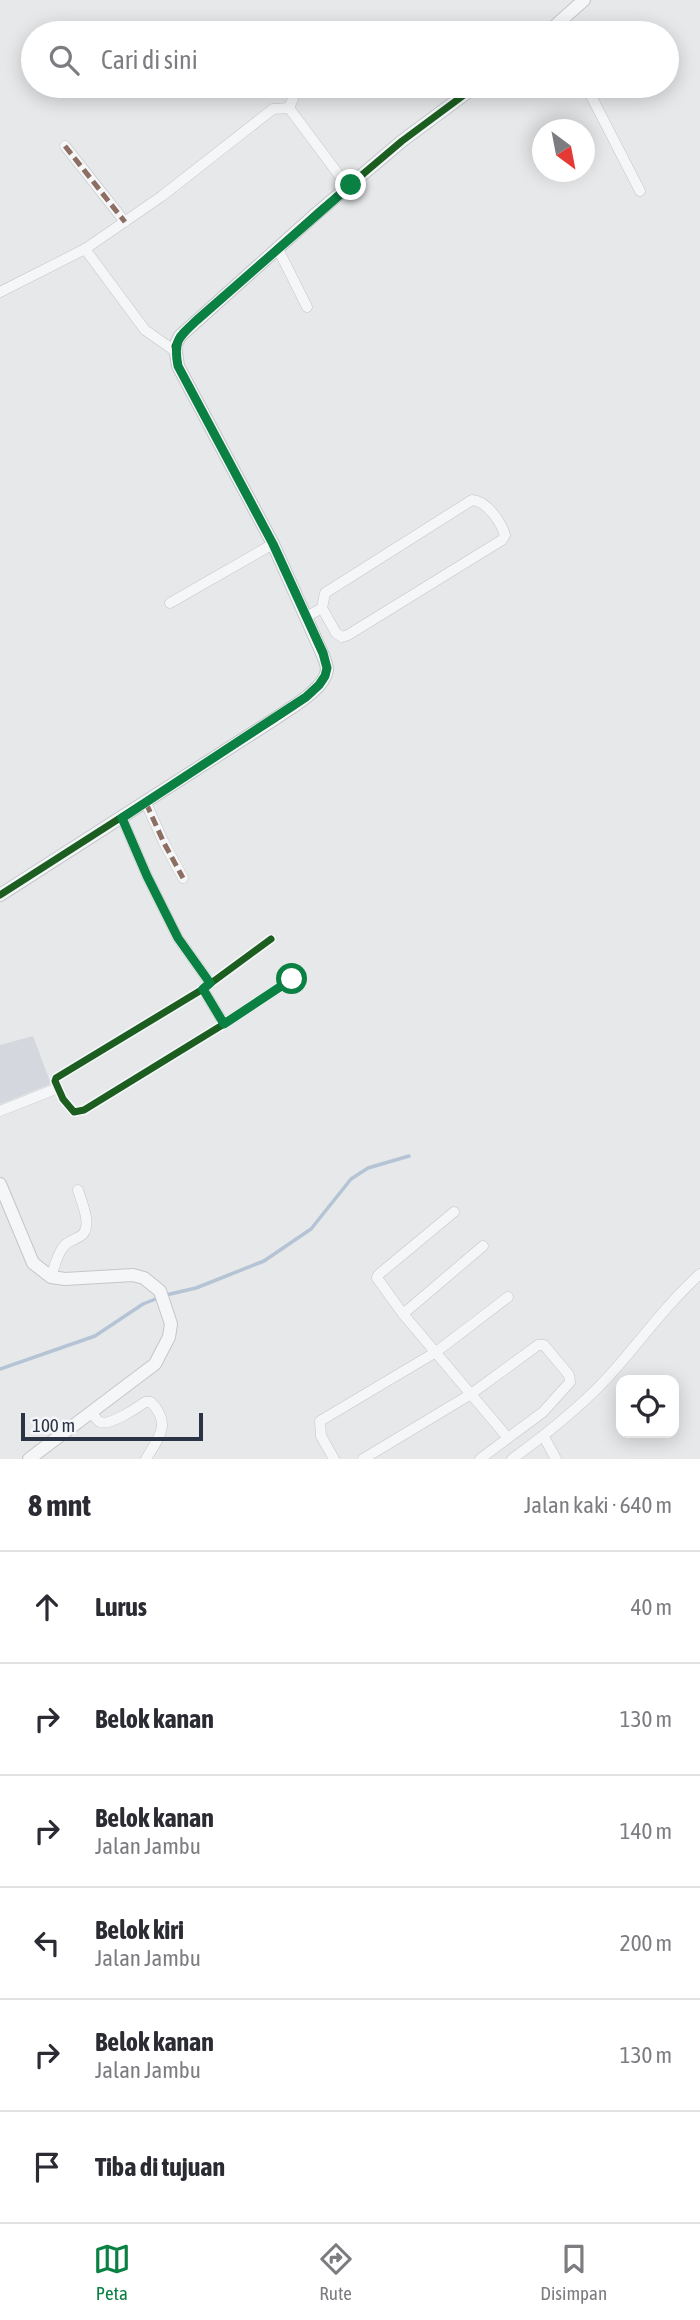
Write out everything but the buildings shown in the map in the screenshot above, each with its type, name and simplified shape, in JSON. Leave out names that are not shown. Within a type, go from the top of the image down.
[{"type":"street","points":[[564,21],[584,0]]},
{"type":"street","points":[[289,108],[293,98]]},
{"type":"street","points":[[0,895],[276,718],[319,685],[327,668],[306,617],[273,544],[178,366],[175,351],[180,336],[402,141],[460,98]]},
{"type":"street","points":[[592,98],[640,191]]},
{"type":"street","points":[[0,292],[85,249],[162,195],[273,108],[289,108]]},
{"type":"street","points":[[289,108],[342,178],[351,185]]},
{"type":"street","points":[[65,146],[124,222]]},
{"type":"street","points":[[85,249],[145,330],[175,351]]},
{"type":"street","points":[[278,249],[307,307]]},
{"type":"street","points":[[306,617],[322,608],[325,593],[472,500],[484,503],[503,530],[505,535],[502,540],[348,635],[342,637],[336,633],[322,608]]},
{"type":"street","points":[[170,603],[273,544]]},
{"type":"street","points":[[146,803],[183,878]]},
{"type":"street","points":[[122,818],[147,876],[224,1024]]},
{"type":"street","points":[[271,939],[206,986],[62,1074],[55,1080],[68,1107],[78,1112],[224,1024],[292,979]]},
{"type":"street","points":[[0,1111],[58,1088]]},
{"type":"street","points":[[0,1184],[33,1263],[51,1278],[133,1275],[144,1278],[162,1297],[170,1317],[169,1337],[155,1364],[29,1459]]},
{"type":"street","points":[[51,1278],[62,1248],[81,1236],[85,1230],[86,1221],[78,1190]]},
{"type":"street","points":[[454,1212],[377,1276],[377,1281],[508,1438]]},
{"type":"street","points":[[403,1314],[483,1246]]},
{"type":"street","points":[[512,1459],[544,1437],[615,1369],[655,1321],[700,1274]]},
{"type":"street","points":[[334,1459],[321,1436],[320,1421],[436,1352],[508,1297]]},
{"type":"street","points":[[363,1459],[471,1394],[538,1345],[544,1345],[569,1375],[570,1382],[543,1412],[480,1459]]},
{"type":"street","points":[[92,1413],[103,1423],[145,1402],[151,1402],[160,1413],[163,1424],[161,1434],[146,1459]]},
{"type":"street","points":[[544,1437],[556,1459]]},
{"type":"shaded area","points":[[33,1036],[51,1084],[0,1104],[0,1045]]},
{"type":"waterway","points":[[166,1295],[196,1288],[264,1261],[311,1229],[351,1179],[368,1168],[409,1156]]},
{"type":"waterway","points":[[0,1369],[95,1336],[143,1304],[158,1298]]},
{"type":"marked path","points":[[65,146],[125,222]]},
{"type":"marked path","points":[[146,803],[183,878]]},
{"type":"marked path","points":[[122,818],[178,938],[210,983]]},
{"type":"cycle path","points":[[0,895],[290,709],[314,691],[325,677],[327,670],[324,659],[273,544],[178,366],[175,346],[180,336],[317,213],[402,141],[460,98]]},
{"type":"cycle path","points":[[271,939],[203,989],[56,1078],[63,1099],[74,1112],[84,1110],[292,979]]},
{"type":"route","points":[[292,979],[224,1024],[203,989],[210,983],[178,938],[122,818],[306,697],[325,676],[325,659],[273,544],[178,366],[175,345],[180,336],[197,320],[351,185]]}]
